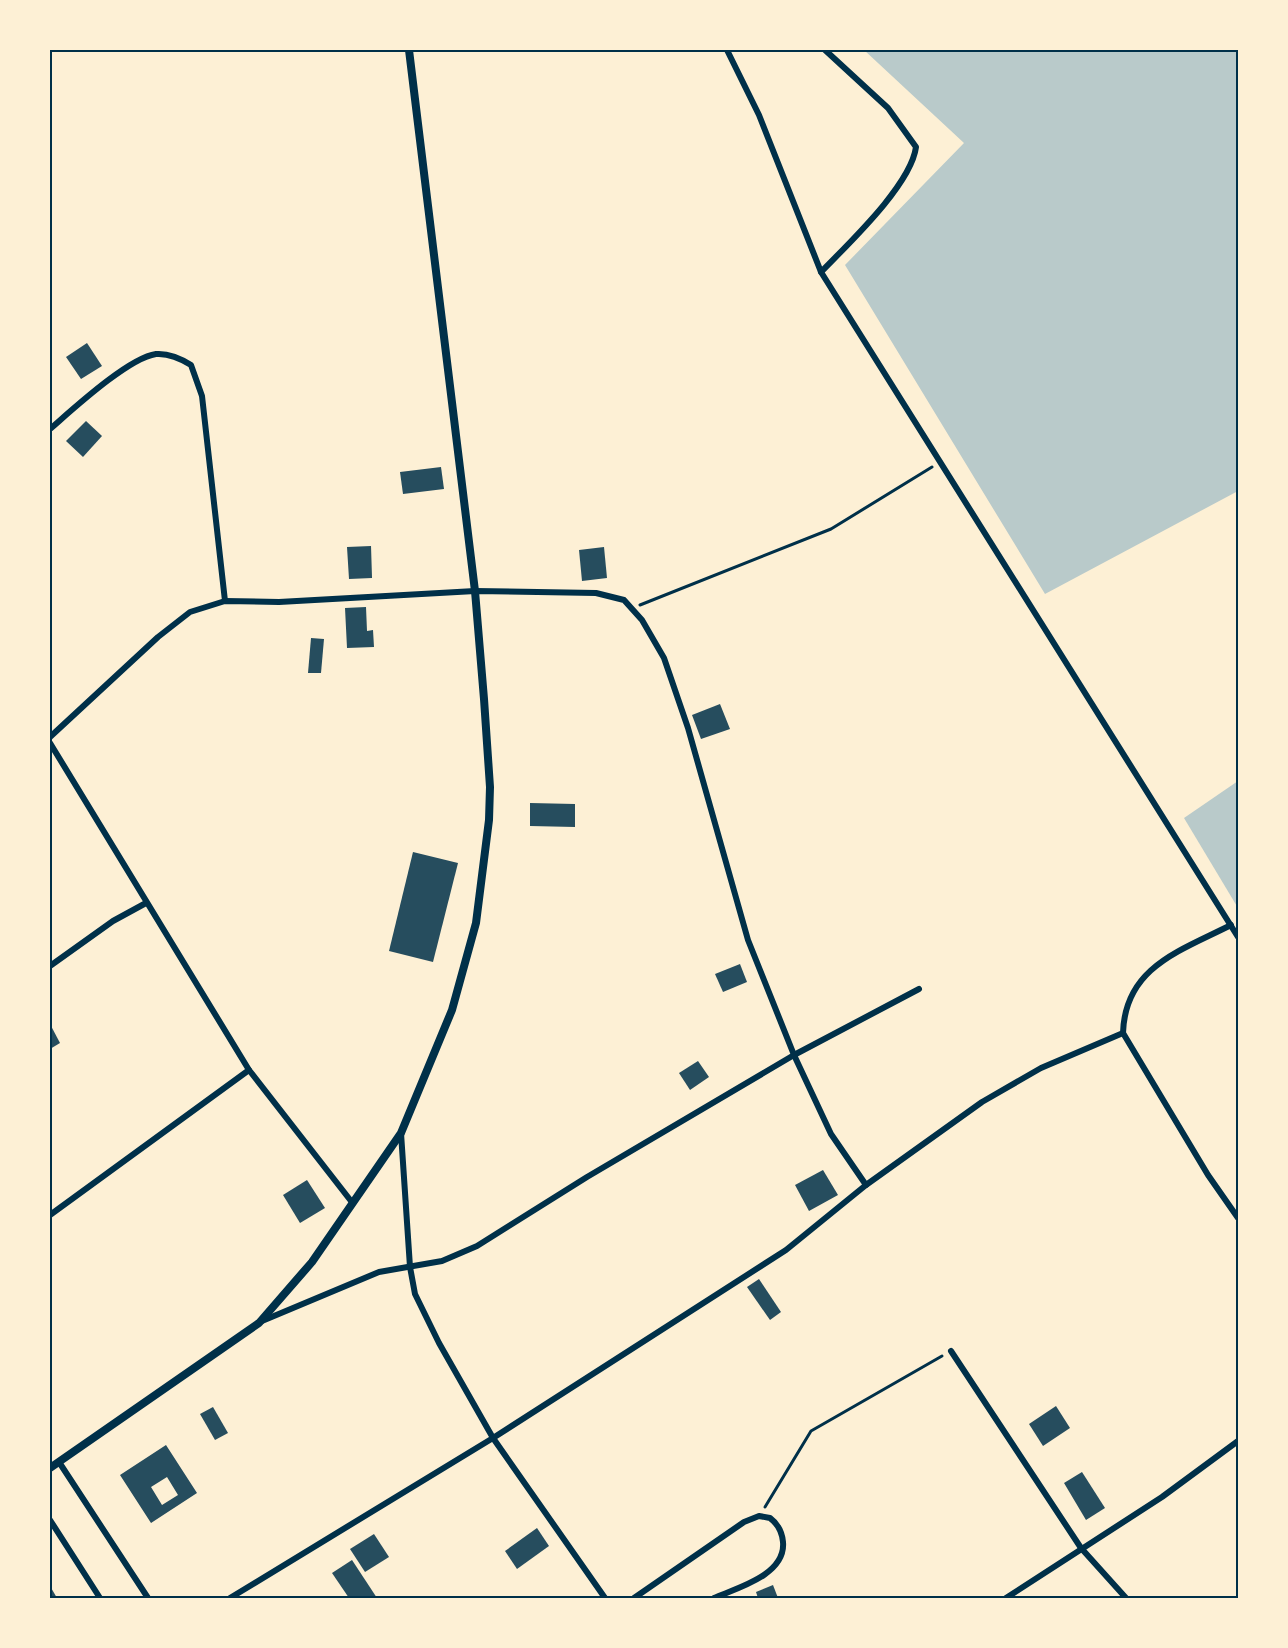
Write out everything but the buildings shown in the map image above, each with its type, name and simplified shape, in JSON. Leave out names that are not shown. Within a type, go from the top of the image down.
[{"type":"street","points":[[259,1323],[312,1262],[351,1201],[401,1133],[452,1010],[476,923],[484,868],[490,787],[475,591],[409,50]]},
{"type":"street","points":[[727,50],[759,115],[821,272],[1239,937]]},
{"type":"street","points":[[821,272],[885,202],[914,160],[916,147],[888,108],[825,50]]},
{"type":"street","points":[[50,429],[131,365],[155,354],[174,356],[191,364],[202,396],[225,601]]},
{"type":"street","points":[[50,737],[158,637],[190,612],[225,601],[279,603],[475,591],[614,595],[633,608],[655,638],[664,658],[688,729],[748,940],[794,1055],[831,1134],[866,1185]]},
{"type":"street","points":[[50,743],[249,1070],[351,1201]]},
{"type":"street","points":[[50,966],[113,921],[146,903]]},
{"type":"street","points":[[1231,925],[1172,956],[1142,978],[1129,998],[1124,1014],[1124,1033],[1208,1175],[1239,1218]]},
{"type":"street","points":[[50,1468],[259,1323],[379,1272],[442,1261],[477,1246],[587,1177],[794,1055],[919,989]]},
{"type":"street","points":[[230,1599],[493,1438],[786,1250],[866,1185],[982,1102],[1021,1078],[1124,1033]]},
{"type":"street","points":[[50,1215],[249,1070]]},
{"type":"street","points":[[401,1133],[410,1267],[415,1294],[493,1438],[605,1599]]},
{"type":"street","points":[[951,1351],[1081,1548],[1126,1599]]},
{"type":"street","points":[[1006,1599],[1162,1497],[1239,1440]]},
{"type":"street","points":[[59,1462],[148,1599]]},
{"type":"street","points":[[634,1599],[696,1554],[759,1516],[770,1518],[780,1528],[783,1545],[778,1561],[757,1578],[714,1599]]},
{"type":"street","points":[[50,1520],[100,1599]]},
{"type":"path","points":[[633,608],[831,529],[940,462]]},
{"type":"path","points":[[759,1516],[811,1431],[951,1351]]},
{"type":"shaded area","points":[[864,50],[1238,50],[1238,491],[1045,594],[845,265],[964,143]]},
{"type":"shaded area","points":[[1238,781],[1238,908],[1184,818]]}]
